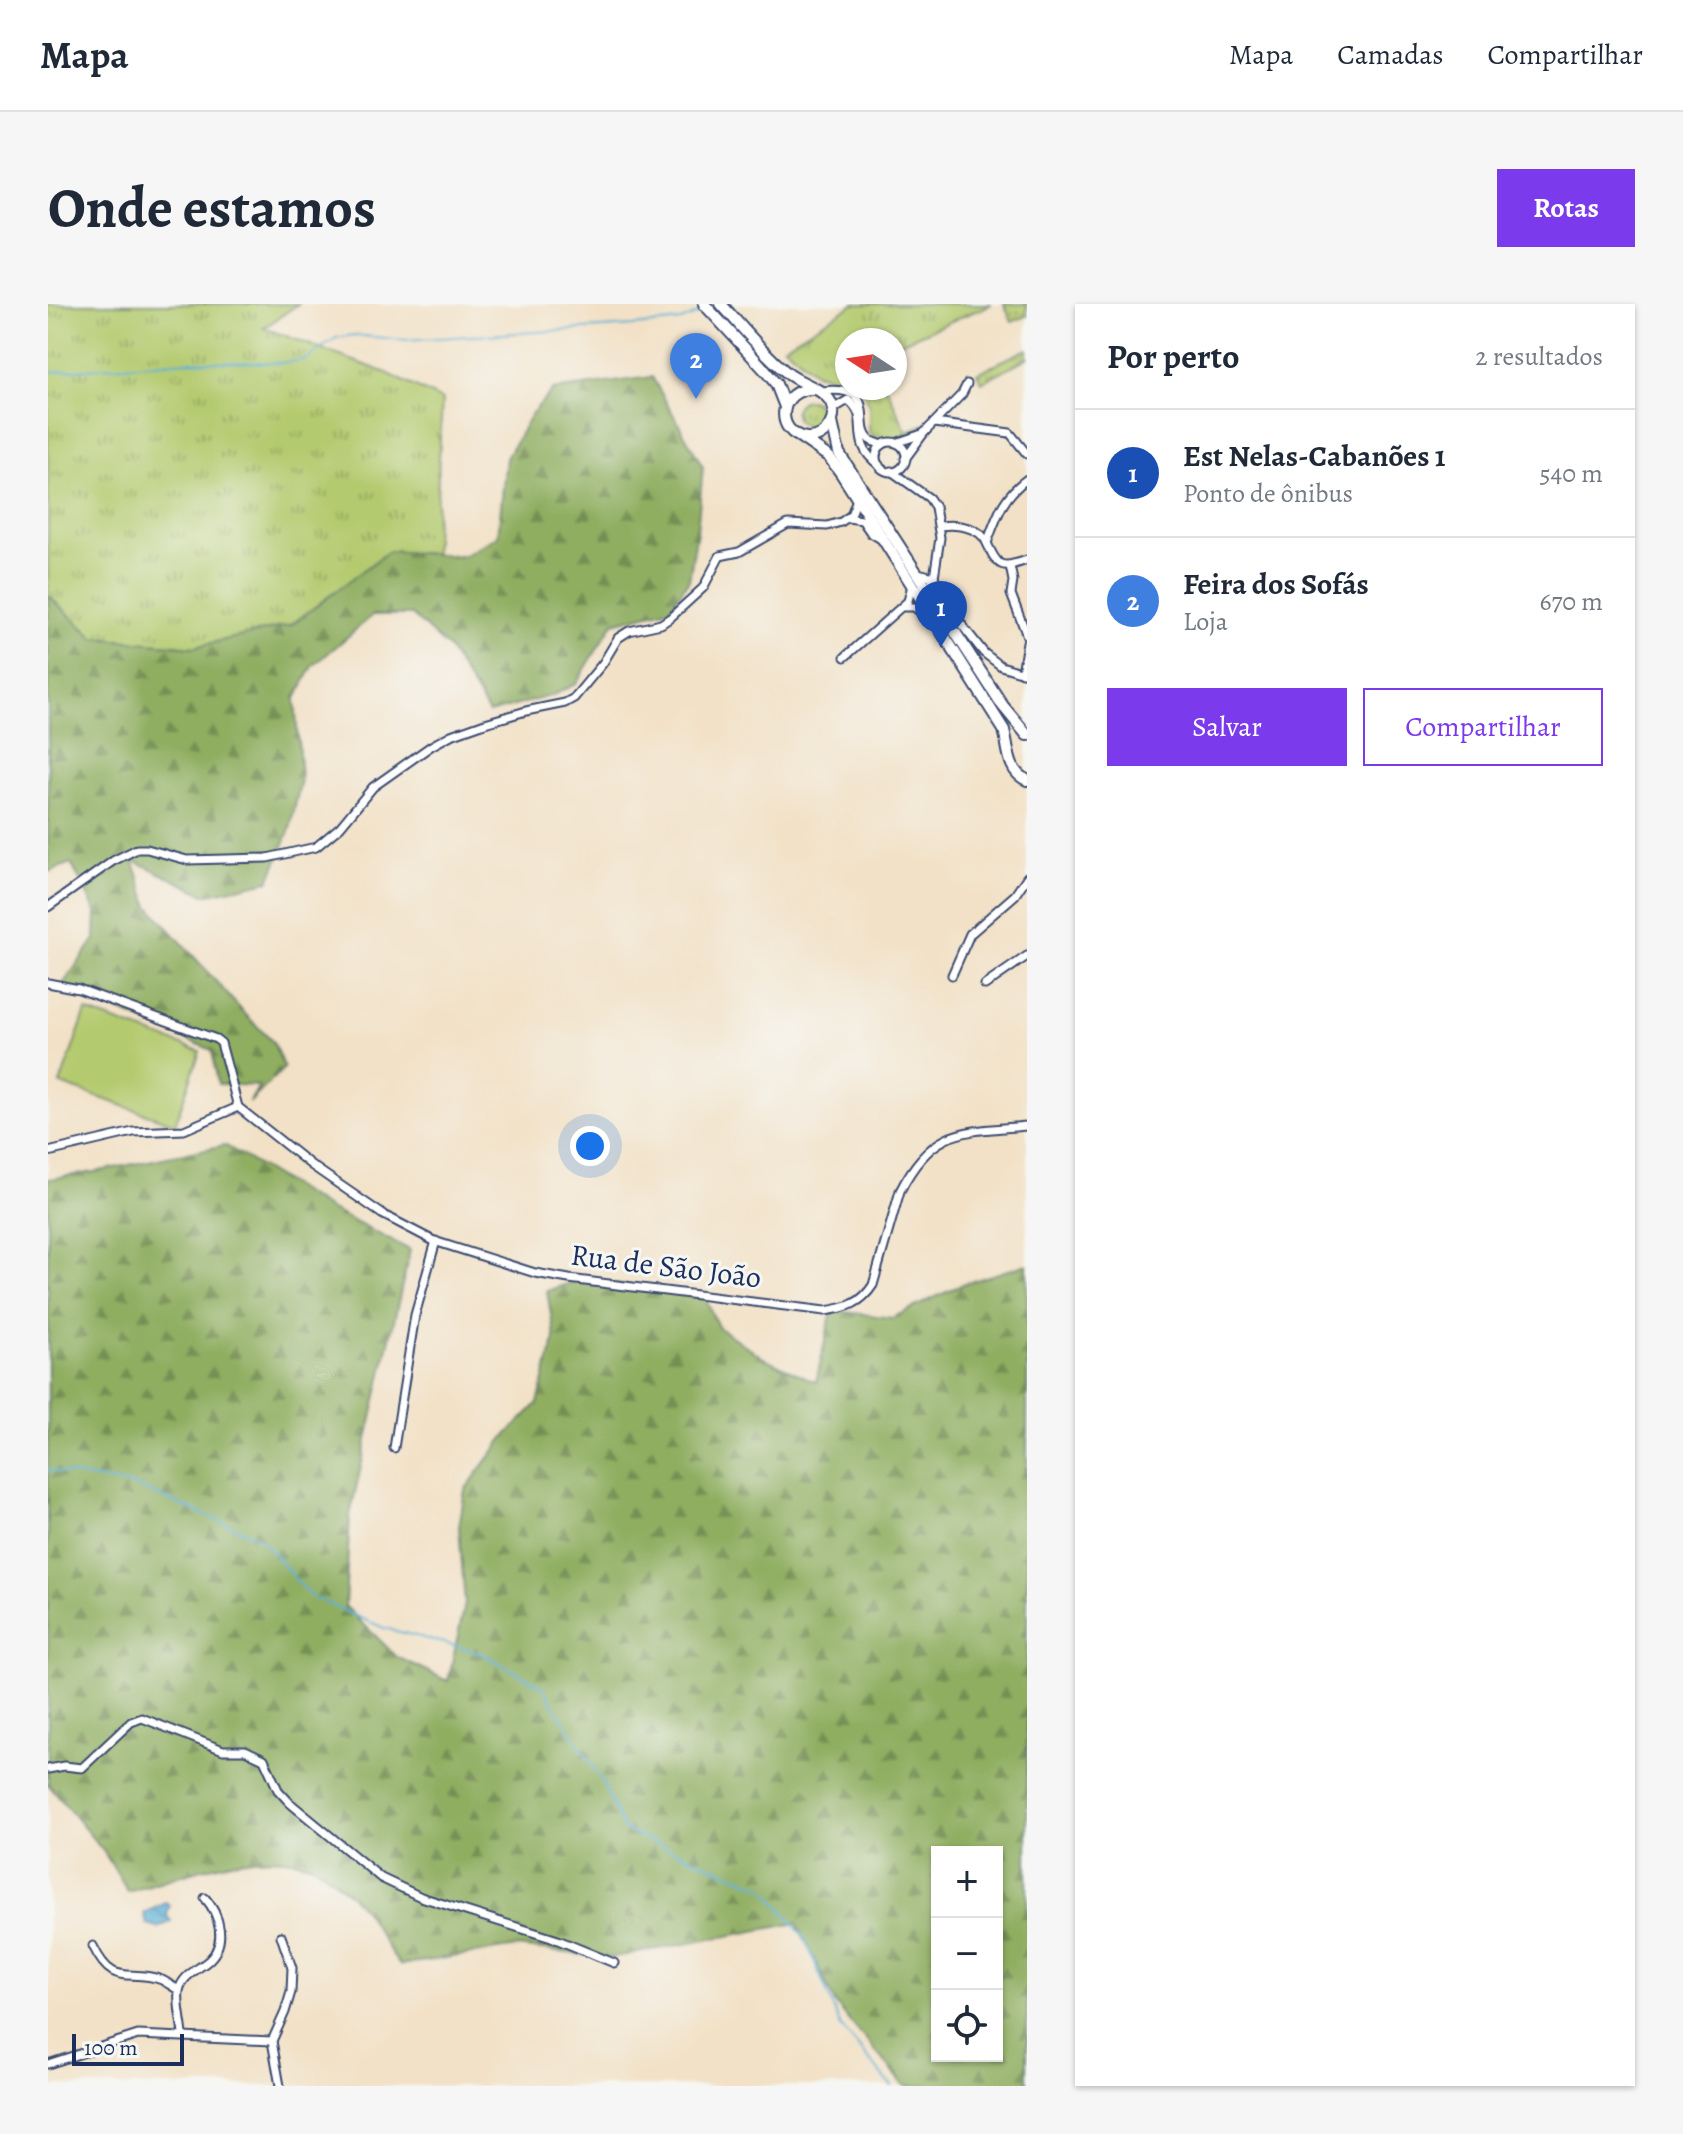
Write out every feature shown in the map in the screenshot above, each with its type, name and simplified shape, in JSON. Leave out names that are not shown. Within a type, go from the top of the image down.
[{"type":"main road","points":[[704,304],[776,384],[785,407],[786,424],[829,457],[885,541],[930,593],[1003,706],[1027,737],[1017,744],[1011,754]]},
{"type":"main road","points":[[721,304],[788,374],[817,390],[831,402],[839,453],[1004,730],[1012,768],[1027,780]]},
{"type":"main road","points":[[785,407],[792,394],[806,388],[817,390]]},
{"type":"main road","points":[[797,435],[814,438],[828,429],[832,422]]},
{"type":"street","points":[[891,471],[900,468],[924,433],[962,394],[967,384]]},
{"type":"street","points":[[817,390],[835,390],[854,397],[864,411],[865,432],[871,440],[882,445],[924,433]]},
{"type":"street","points":[[833,409],[848,400],[857,407],[861,445],[866,456],[929,498],[935,507],[940,526],[939,554],[930,593]]},
{"type":"street","points":[[934,423],[1010,433],[1027,454]]},
{"type":"street","points":[[896,443],[904,449],[905,459]]},
{"type":"street","points":[[879,465],[877,452],[882,445]]},
{"type":"street","points":[[987,543],[1000,505],[1009,492],[1026,481]]},
{"type":"street","points":[[848,518],[857,497]]},
{"type":"street","points":[[48,907],[113,861],[137,849],[187,860],[267,858],[316,847],[349,817],[367,793],[420,753],[451,735],[574,698],[603,663],[618,638],[629,631],[661,624],[670,618],[703,588],[720,556],[739,552],[783,525],[827,526],[848,518],[862,520],[871,533],[885,541]]},
{"type":"street","points":[[940,526],[957,524],[977,533],[987,543],[991,556],[1000,564],[1010,566],[1027,560]]},
{"type":"street","points":[[1010,566],[1013,581],[1011,594],[1027,636]]},
{"type":"street","points":[[845,657],[908,601],[915,578],[934,577]]},
{"type":"street","points":[[934,577],[954,615],[984,653],[1001,666],[1025,673],[1027,642]]},
{"type":"street","points":[[902,607],[914,607],[939,625]]},
{"type":"street","points":[[952,975],[970,934],[1015,895],[1027,877]]},
{"type":"street","points":[[985,985],[1027,956]]},
{"type":"street","points":[[48,983],[73,988],[216,1039],[221,1043],[238,1107],[184,1130],[133,1132],[48,1152]]},
{"type":"street","name":"Rua de São João","points":[[238,1107],[311,1165],[382,1214],[436,1241],[535,1273],[825,1311],[844,1309],[867,1295],[873,1285],[900,1191],[908,1176],[933,1147],[958,1133],[1027,1126]]},
{"type":"street","points":[[394,1448],[415,1315],[436,1241]]},
{"type":"street","points":[[48,1769],[64,1766],[82,1768],[131,1722],[142,1718],[223,1750],[245,1750],[264,1759],[278,1790],[290,1803],[381,1878],[421,1897],[558,1940],[614,1963]]},
{"type":"street","points":[[183,2035],[179,1990],[189,1974],[211,1959],[220,1938],[216,1911],[205,1898]]},
{"type":"street","points":[[280,2086],[272,2041],[291,1992],[292,1968],[281,1936]]},
{"type":"street","points":[[93,1946],[101,1963],[119,1976],[160,1979],[179,1990]]},
{"type":"street","points":[[48,2064],[125,2038],[183,2035],[272,2041]]},
{"type":"green space","points":[[48,304],[298,304],[264,328],[387,373],[442,400],[434,554],[389,551],[291,625],[194,647],[94,638],[48,595]]},
{"type":"green space","points":[[854,304],[992,304],[907,340],[907,328],[835,328],[835,378],[815,373],[784,346]]},
{"type":"green space","points":[[1004,304],[1027,304],[1027,316],[1012,322]]},
{"type":"green space","points":[[1027,349],[1027,358],[982,382],[977,373]]},
{"type":"green space","points":[[652,377],[703,467],[689,580],[669,609],[613,623],[576,684],[553,695],[489,713],[448,648],[412,615],[373,615],[313,666],[295,700],[301,779],[290,829],[269,881],[206,895],[133,860],[149,906],[273,1042],[284,1068],[249,1103],[259,1086],[218,1084],[212,1050],[61,987],[95,939],[96,912],[71,863],[48,872],[48,595],[94,638],[194,647],[291,625],[389,551],[463,556],[498,536],[506,458],[532,413],[553,390]]},
{"type":"green space","points":[[808,400],[817,404],[821,413],[817,422],[808,426],[799,422],[795,413],[799,404]]},
{"type":"green space","points":[[866,400],[892,400],[906,431],[926,424],[906,435],[891,439],[876,438],[869,434]]},
{"type":"green space","points":[[86,1011],[200,1051],[175,1124],[60,1084]]},
{"type":"green space","points":[[225,1145],[329,1209],[410,1250],[350,1515],[345,1606],[397,1657],[448,1681],[465,1604],[459,1527],[465,1490],[504,1438],[538,1403],[555,1338],[547,1291],[576,1281],[703,1293],[718,1327],[764,1358],[816,1382],[832,1310],[892,1318],[963,1284],[1027,1264],[1027,2086],[905,2086],[836,2005],[797,1923],[610,1958],[517,1947],[400,1965],[359,1904],[344,1889],[317,1867],[291,1859],[244,1860],[195,1871],[128,1892],[104,1852],[48,1784],[48,1179]]},
{"type":"water","points":[[166,1903],[170,1905],[167,1915],[172,1921],[158,1928],[147,1925],[144,1913]]},
{"type":"waterway","points":[[48,372],[187,361],[280,363],[305,360],[336,338],[353,335],[405,340],[634,326],[681,321],[704,311]]},
{"type":"waterway","points":[[48,1470],[136,1486],[260,1538],[310,1596],[384,1628],[479,1652],[542,1686],[600,1778],[624,1830],[763,1887],[805,1938],[841,2027],[892,2086]]},
{"type":"place","name":"Feira dos Sofás","points":[[696,399]]},
{"type":"place","name":"Est Nelas-Cabanões 1","points":[[941,647]]}]
